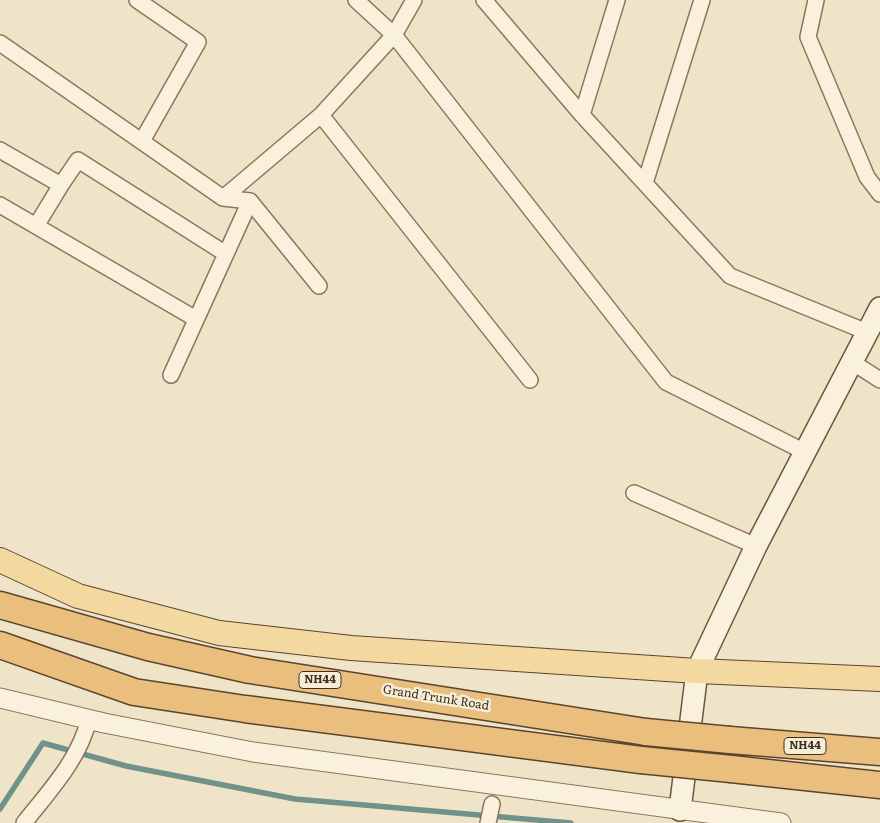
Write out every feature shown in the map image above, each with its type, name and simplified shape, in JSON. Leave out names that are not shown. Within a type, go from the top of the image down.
[{"type":"highway","name":"Grand Trunk Road","points":[[0,605],[148,647],[250,670],[646,732],[880,752]]},
{"type":"highway","points":[[0,645],[134,692],[255,710],[642,760],[880,785]]},
{"type":"main road","points":[[680,810],[697,671],[756,546],[880,308]]},
{"type":"main road","points":[[0,560],[78,596],[219,633],[351,648],[697,671],[880,679]]},
{"type":"street","points":[[137,0],[198,42],[142,141]]},
{"type":"street","points":[[356,0],[394,35],[666,382],[805,452]]},
{"type":"street","points":[[223,198],[321,115],[394,35],[414,0]]},
{"type":"street","points":[[484,0],[582,114],[730,276],[867,332]]},
{"type":"street","points":[[582,114],[617,0]]},
{"type":"street","points":[[645,183],[702,0]]},
{"type":"street","points":[[816,0],[808,37],[867,177],[880,194]]},
{"type":"street","points":[[0,43],[223,198],[250,201],[320,286]]},
{"type":"street","points":[[321,115],[530,380]]},
{"type":"street","points":[[0,150],[61,185]]},
{"type":"street","points":[[36,226],[78,160],[226,254]]},
{"type":"street","points":[[171,374],[250,201]]},
{"type":"street","points":[[0,205],[196,319]]},
{"type":"street","points":[[852,362],[880,380]]},
{"type":"street","points":[[634,494],[756,546]]},
{"type":"street","points":[[0,698],[89,719],[252,752],[781,823]]},
{"type":"street","points":[[24,823],[73,760],[84,739],[89,719]]},
{"type":"street","points":[[488,823],[492,804]]},
{"type":"waterway","points":[[0,809],[43,743],[126,766],[295,799],[571,823]]}]
